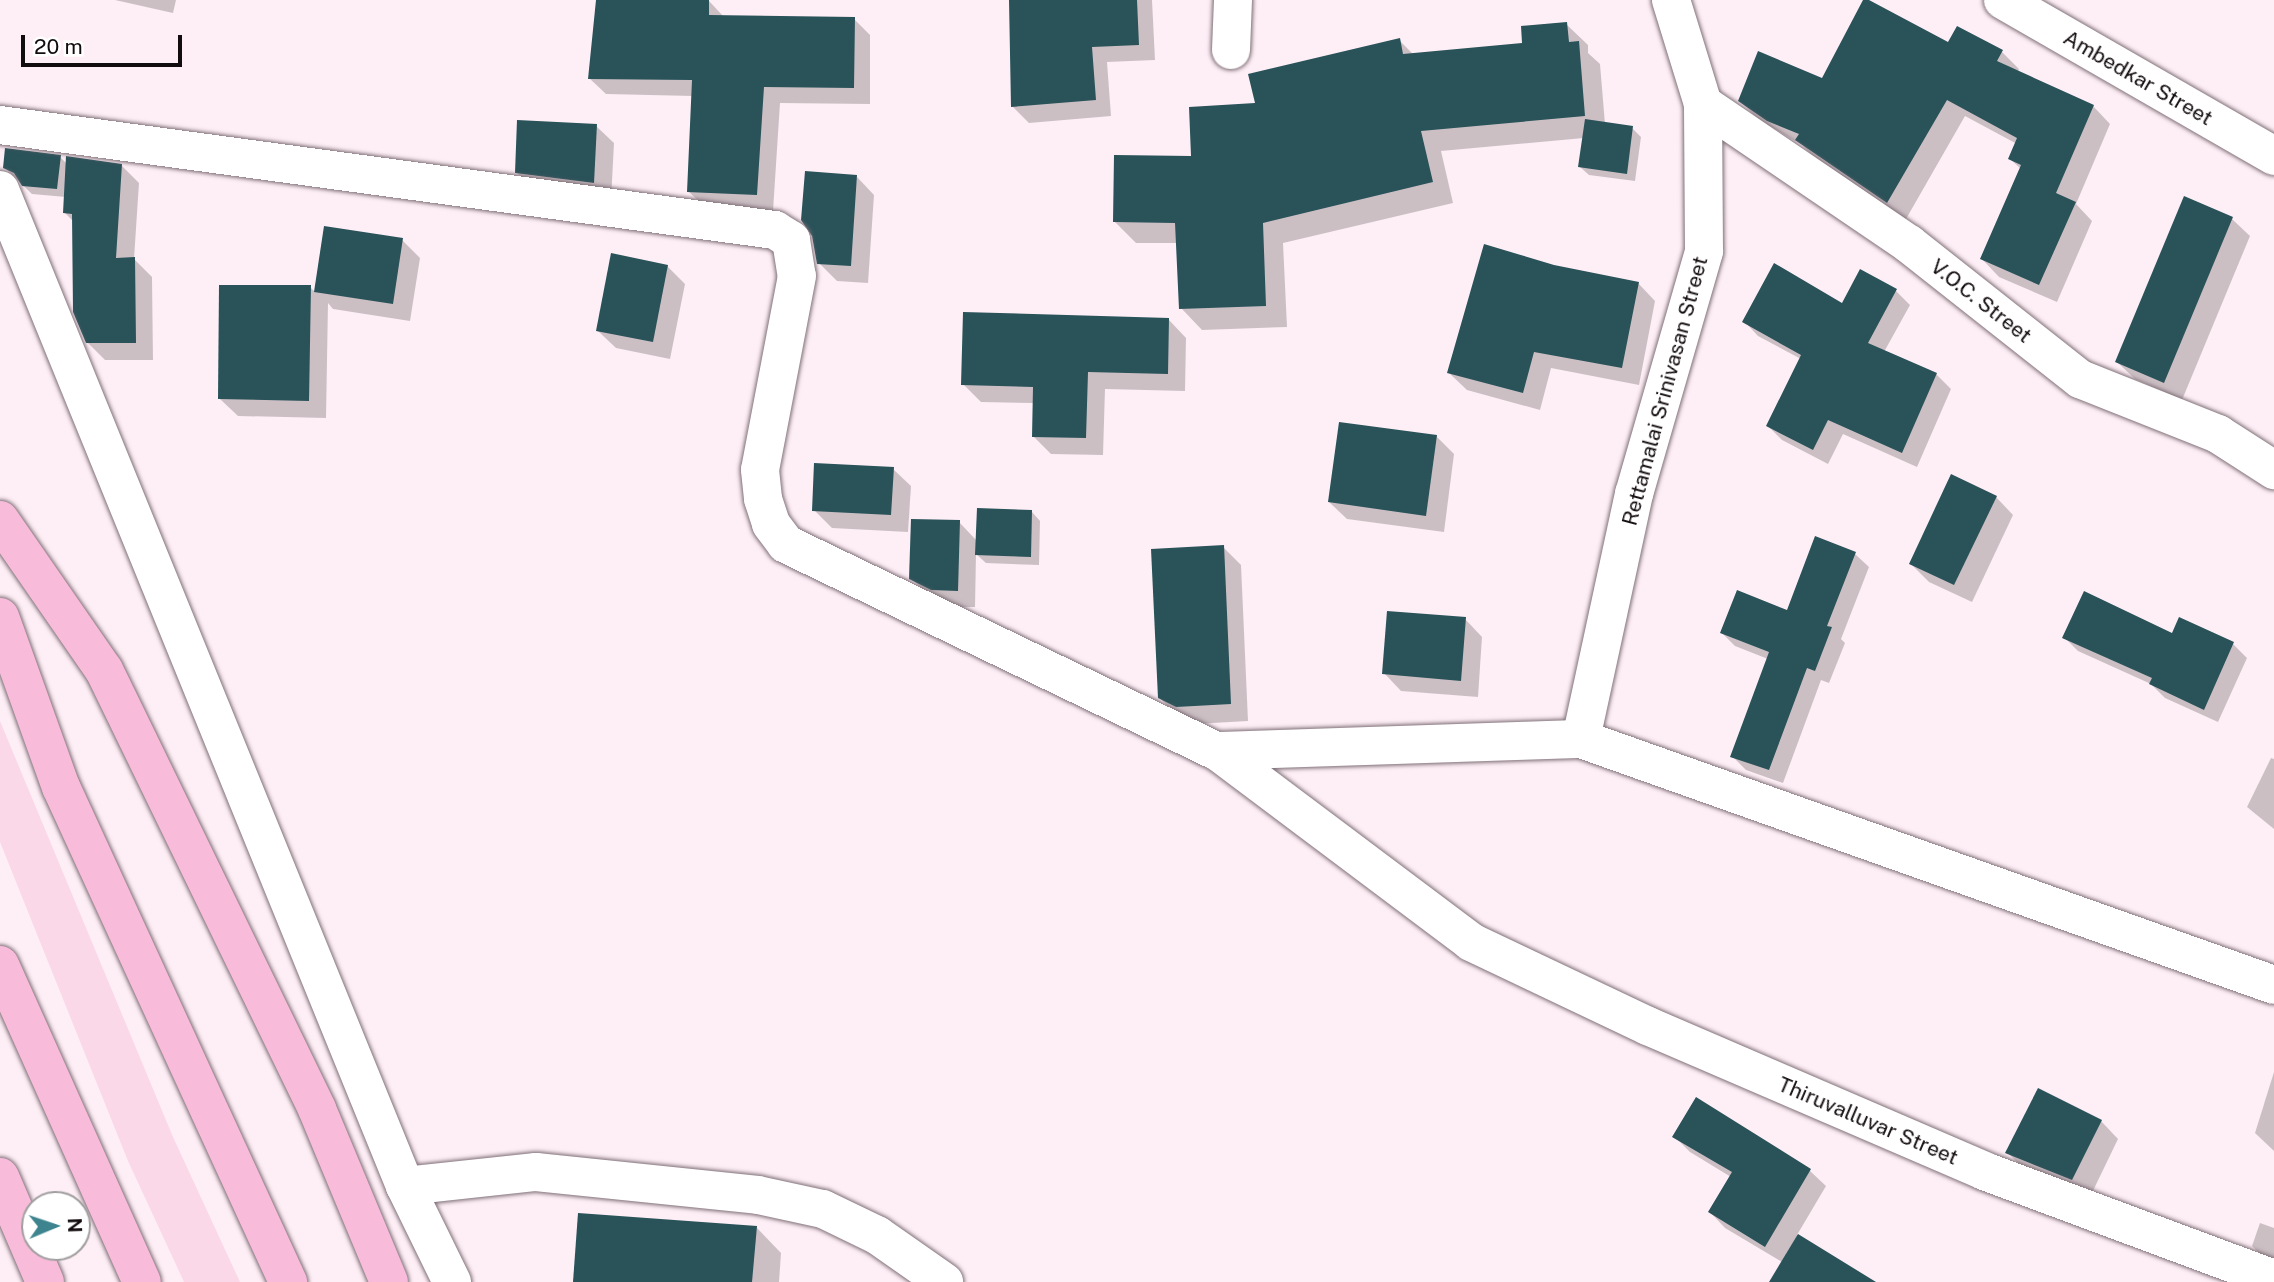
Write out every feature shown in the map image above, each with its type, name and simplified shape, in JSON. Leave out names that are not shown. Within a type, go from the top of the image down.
[{"type":"highway","points":[[0,520],[104,670],[317,1109],[389,1282]]},
{"type":"highway","points":[[0,617],[61,787],[288,1282]]},
{"type":"highway","points":[[0,965],[142,1282]]},
{"type":"highway","points":[[0,1177],[44,1282]]},
{"type":"street","points":[[1231,50],[1233,0]]},
{"type":"street","name":"Rettamalai Srinivasan Street","points":[[1581,739],[1634,494],[1703,251],[1703,104],[1671,0]]},
{"type":"street","name":"Ambedkar Street","points":[[2003,0],[2274,156]]},
{"type":"street","name":"V.O.C. Street","points":[[1703,104],[1909,244],[2080,379],[2218,434],[2274,470]]},
{"type":"street","name":"Thiruvalluvar Street","points":[[0,125],[775,230],[791,240],[797,276],[760,470],[771,524],[786,544],[1217,751],[1471,942],[1648,1027],[1971,1166],[2274,1279]]},
{"type":"street","points":[[0,190],[405,1186],[452,1282]]},
{"type":"street","points":[[1217,751],[1581,739],[2274,985]]},
{"type":"street","points":[[405,1186],[536,1172],[758,1195],[823,1209],[877,1235],[944,1282]]},
{"type":"shaded area","points":[[0,721],[173,1137],[240,1282],[184,1282],[128,1161],[0,842]]},
{"type":"building","points":[[596,0],[709,0],[709,15],[855,17],[854,88],[764,87],[757,195],[687,192],[692,80],[588,79]]},
{"type":"building","points":[[1009,0],[1137,0],[1139,45],[1092,47],[1096,100],[1011,107]]},
{"type":"building","points":[[1863,0],[1869,0],[1948,42],[1957,26],[2003,50],[1997,61],[2094,105],[2056,193],[2076,202],[2039,285],[1980,259],[2021,165],[2008,159],[2017,138],[1947,100],[1887,203],[1795,140],[1799,134],[1767,121],[1738,101],[1758,51],[1822,78]]},
{"type":"building","points":[[1567,22],[1569,42],[1579,41],[1585,116],[1421,131],[1433,182],[1263,223],[1266,306],[1179,309],[1175,223],[1113,222],[1114,155],[1191,156],[1189,107],[1255,103],[1248,74],[1400,38],[1403,54],[1522,43],[1521,26]]},
{"type":"building","points":[[1585,119],[1633,126],[1627,174],[1578,167]]},
{"type":"building","points":[[517,120],[597,124],[594,183],[515,173]]},
{"type":"building","points":[[5,148],[61,155],[57,189],[22,186],[14,173],[3,168]]},
{"type":"building","points":[[66,156],[122,164],[116,258],[135,257],[136,343],[86,343],[73,312],[72,214],[63,213]]},
{"type":"building","points":[[805,171],[857,175],[851,266],[817,264],[812,236],[801,220]]},
{"type":"building","points":[[2184,196],[2233,217],[2164,383],[2115,362]]},
{"type":"building","points":[[324,226],[403,238],[393,304],[314,292]]},
{"type":"building","points":[[1484,244],[1554,265],[1639,282],[1622,368],[1534,352],[1523,393],[1447,373]]},
{"type":"building","points":[[611,253],[668,265],[653,342],[596,331]]},
{"type":"building","points":[[1774,263],[1842,303],[1860,269],[1897,289],[1868,343],[1937,373],[1902,453],[1828,420],[1813,450],[1766,426],[1801,355],[1742,322]]},
{"type":"building","points":[[219,285],[311,285],[309,401],[218,399]]},
{"type":"building","points":[[963,312],[1169,318],[1168,374],[1088,372],[1086,438],[1032,437],[1033,387],[961,385]]},
{"type":"building","points":[[1339,422],[1437,435],[1426,516],[1328,502]]},
{"type":"building","points":[[814,463],[894,467],[891,515],[812,511]]},
{"type":"building","points":[[1951,474],[1997,496],[1954,585],[1909,564]]},
{"type":"building","points":[[977,508],[1032,510],[1031,557],[975,555]]},
{"type":"building","points":[[911,519],[960,520],[958,591],[931,590],[909,579]]},
{"type":"building","points":[[1815,536],[1856,552],[1827,626],[1832,627],[1815,671],[1807,668],[1769,770],[1730,757],[1769,652],[1720,633],[1737,590],[1787,610]]},
{"type":"building","points":[[1224,545],[1231,704],[1176,707],[1158,698],[1151,549]]},
{"type":"building","points":[[2084,591],[2172,633],[2179,617],[2234,642],[2204,710],[2149,684],[2152,678],[2062,638]]},
{"type":"building","points":[[1387,611],[1466,617],[1461,681],[1382,674]]},
{"type":"building","points":[[2038,1088],[2102,1120],[2072,1180],[2005,1153]]},
{"type":"building","points":[[1696,1097],[1811,1169],[1765,1247],[1708,1212],[1732,1172],[1672,1137]]},
{"type":"building","points":[[578,1213],[757,1226],[752,1282],[573,1282]]},
{"type":"building","points":[[1798,1234],[1876,1282],[1769,1282]]}]
